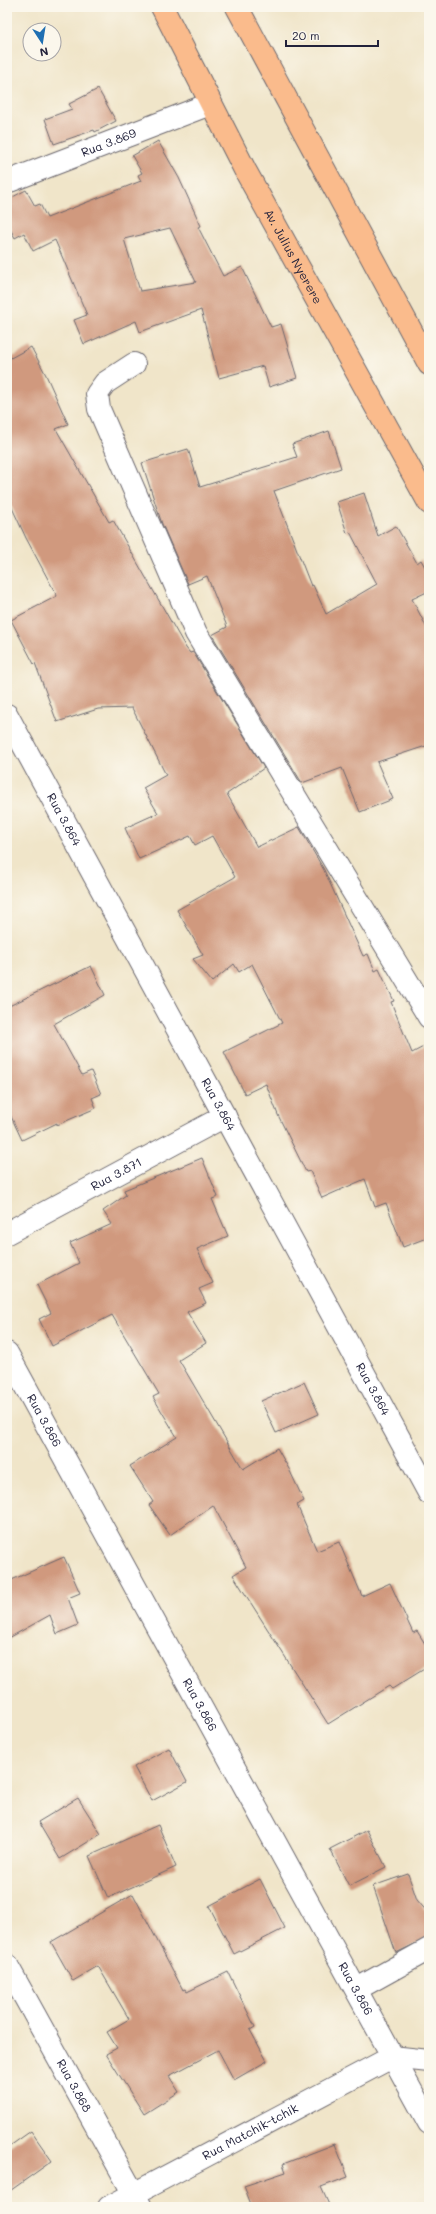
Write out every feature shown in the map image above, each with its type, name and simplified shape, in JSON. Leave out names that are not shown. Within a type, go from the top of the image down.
[{"type":"main road","name":"Av. Julius Nyerere","points":[[162,7],[210,104],[429,503]]},
{"type":"main road","points":[[237,7],[429,364]]},
{"type":"street","name":"Rua 3.869","points":[[7,182],[210,104]]},
{"type":"street","points":[[134,364],[105,382],[97,394],[99,409],[196,633],[429,1017]]},
{"type":"street","name":"Rua 3.864","points":[[7,715],[429,1493]]},
{"type":"street","name":"Rua 3.871","points":[[7,1233],[225,1116]]},
{"type":"street","name":"Rua 3.866","points":[[7,1353],[429,2122]]},
{"type":"street","points":[[357,1989],[429,1949]]},
{"type":"street","name":"Rua 3.868","points":[[7,1965],[137,2200]]},
{"type":"street","points":[[392,2057],[429,2060]]},
{"type":"street","name":"Rua Matchik-tchik","points":[[108,2207],[137,2200],[392,2057]]},
{"type":"building","points":[[98,89],[116,121],[95,132],[94,130],[54,144],[45,119],[72,109],[69,104]]},
{"type":"building","points":[[158,141],[179,178],[201,226],[198,227],[223,276],[242,267],[271,327],[281,324],[297,378],[269,387],[263,366],[219,378],[201,310],[140,332],[136,321],[84,344],[74,320],[87,315],[55,240],[33,251],[24,233],[15,238],[7,223],[7,200],[26,190],[35,206],[40,204],[47,218],[141,181],[138,175],[142,173],[132,156]],"holes":[[[170,228],[196,282],[140,291],[124,239]]]},
{"type":"building","points":[[31,347],[46,375],[68,424],[56,429],[109,522],[113,520],[186,648],[190,653],[193,652],[264,768],[227,794],[257,847],[299,827],[324,870],[363,956],[368,954],[375,971],[379,969],[394,1001],[391,1002],[412,1053],[429,1044],[429,1237],[403,1247],[386,1203],[375,1207],[365,1179],[322,1198],[310,1171],[306,1172],[278,1115],[266,1084],[245,1094],[224,1052],[282,1023],[252,964],[239,972],[234,964],[212,982],[193,959],[203,955],[177,910],[235,877],[212,836],[195,845],[190,836],[139,859],[125,828],[158,813],[143,788],[166,775],[132,708],[98,709],[57,722],[35,663],[34,664],[11,620],[57,596],[26,538],[7,497],[7,360]]},
{"type":"building","points":[[329,431],[341,468],[274,491],[311,586],[313,585],[326,614],[377,584],[350,532],[347,533],[337,502],[364,493],[378,536],[396,526],[417,563],[421,560],[429,574],[429,591],[412,599],[429,632],[429,745],[377,762],[393,799],[360,812],[342,768],[302,783],[212,635],[227,627],[207,576],[188,584],[162,524],[142,463],[188,449],[200,487],[297,457],[292,444]]},
{"type":"building","points":[[91,966],[105,995],[54,1024],[82,1075],[91,1071],[101,1094],[92,1098],[96,1108],[57,1125],[57,1123],[22,1140],[7,1108],[7,1007]]},
{"type":"building","points":[[202,1158],[218,1197],[212,1199],[228,1236],[197,1249],[213,1283],[199,1289],[206,1303],[187,1312],[206,1343],[179,1360],[243,1469],[277,1448],[304,1501],[297,1505],[317,1551],[339,1542],[362,1596],[390,1583],[413,1633],[417,1631],[429,1650],[429,1666],[392,1689],[389,1686],[328,1724],[233,1575],[246,1567],[213,1505],[170,1535],[149,1505],[153,1502],[130,1466],[177,1437],[153,1397],[159,1394],[112,1315],[52,1346],[39,1319],[51,1313],[37,1285],[79,1263],[70,1243],[112,1224],[103,1211],[126,1195],[124,1190]]},
{"type":"building","points":[[304,1382],[319,1414],[276,1433],[261,1401]]},
{"type":"building","points":[[64,1557],[80,1593],[68,1598],[78,1625],[57,1634],[50,1615],[7,1639],[7,1582]]},
{"type":"building","points":[[169,1748],[187,1782],[152,1801],[134,1767]]},
{"type":"building","points":[[78,1798],[101,1834],[60,1859],[38,1822]]},
{"type":"building","points":[[158,1825],[176,1867],[108,1898],[89,1856]]},
{"type":"building","points":[[367,1830],[386,1867],[349,1886],[330,1849]]},
{"type":"building","points":[[408,1874],[417,1900],[429,1914],[429,1937],[396,1953],[373,1886]]},
{"type":"building","points":[[260,1879],[285,1928],[234,1954],[209,1906]]},
{"type":"building","points":[[133,1894],[183,1990],[185,1989],[187,1992],[228,1972],[255,2027],[250,2030],[267,2061],[234,2080],[218,2050],[169,2076],[179,2092],[144,2114],[106,2054],[117,2048],[107,2032],[129,2019],[98,1966],[73,1981],[51,1942]]},
{"type":"building","points":[[31,2131],[52,2161],[7,2193],[7,2148]]},
{"type":"building","points":[[335,2144],[348,2177],[321,2187],[330,2207],[252,2207],[244,2186],[286,2172],[283,2164]]}]
